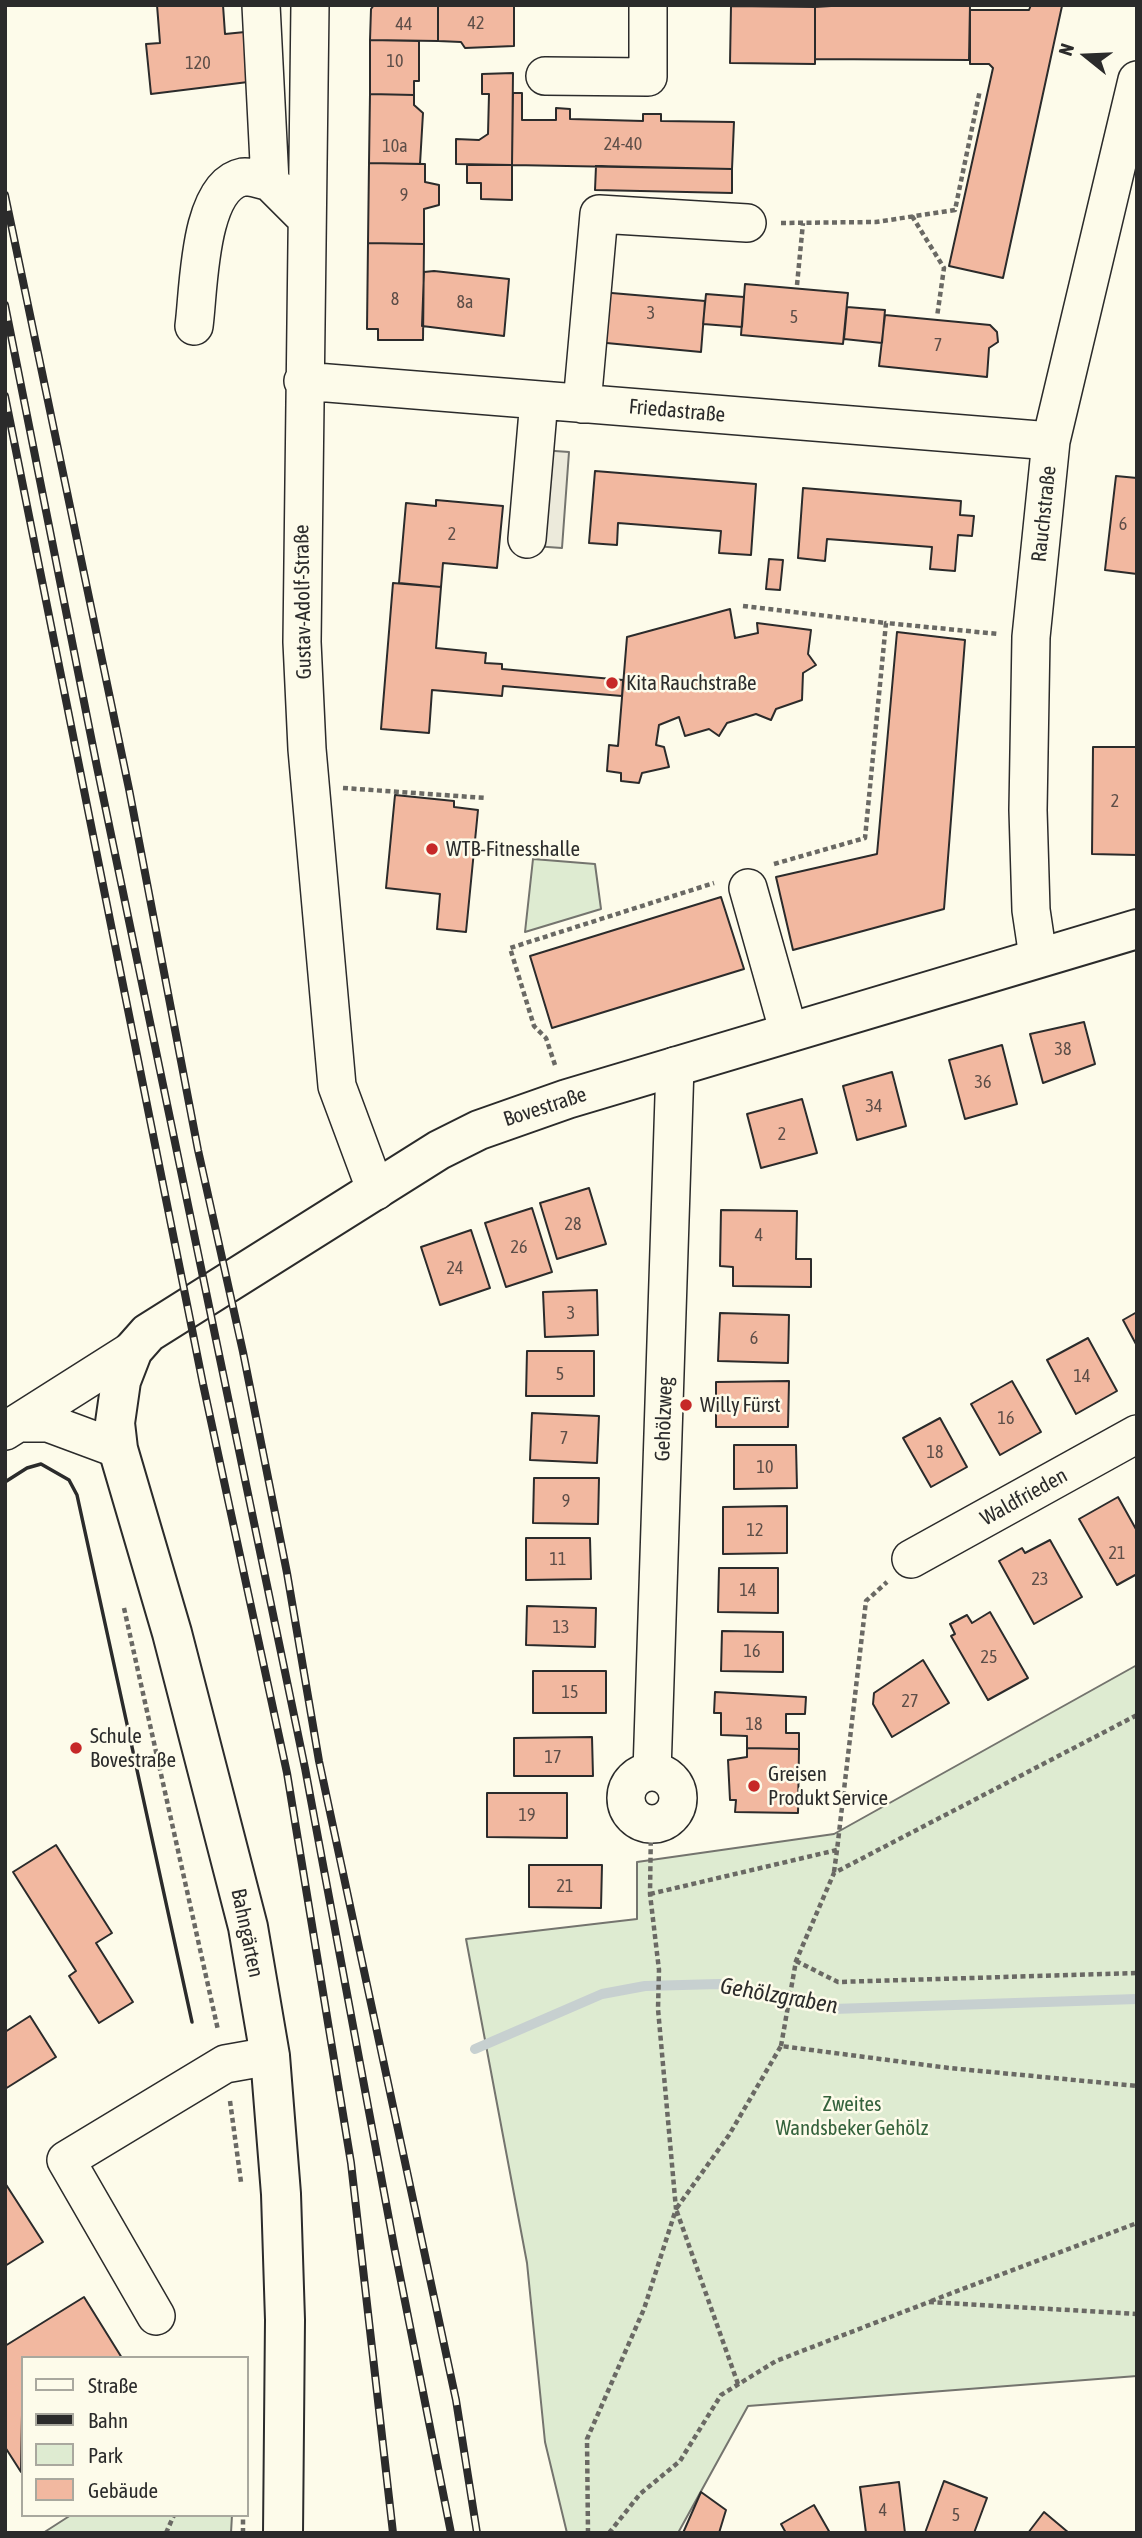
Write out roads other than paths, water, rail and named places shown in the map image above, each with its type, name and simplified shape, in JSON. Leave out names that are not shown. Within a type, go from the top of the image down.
[{"type":"main road","name":"Bovestraße","points":[[133,1350],[148,1333],[479,1130],[567,1099],[675,1066],[1137,929]]},
{"type":"main road","name":"Bahngärten","points":[[133,1350],[117,1405],[118,1448],[172,1633],[244,1913],[270,2056],[281,2194],[285,2320],[283,2533]]},
{"type":"street","points":[[261,5],[270,182]]},
{"type":"street","name":"Gustav-Adolf-Straße","points":[[310,5],[303,381],[302,642],[311,790],[337,1086],[376,1191]]},
{"type":"street","points":[[545,76],[648,77],[648,5]]},
{"type":"street","name":"Rauchstraße","points":[[1038,957],[1031,910],[1028,810],[1031,637],[1051,441],[1135,94]]},
{"type":"street","points":[[194,326],[206,226],[216,197],[230,183],[245,177],[270,182],[306,218]]},
{"type":"street","points":[[582,404],[599,214],[747,223]]},
{"type":"street","name":"Friedastraße","points":[[303,381],[1051,441]]},
{"type":"street","points":[[527,538],[539,400]]},
{"type":"street","points":[[745,879],[789,1033]]},
{"type":"street","name":"Gehölzweg","points":[[651,1825],[672,1815],[677,1793],[672,1782],[664,1775],[652,1772],[675,1066]]},
{"type":"street","name":"Bovestraße","points":[[11,1427],[133,1350]]},
{"type":"street","name":"Bovestraße","points":[[11,1427],[48,1423],[118,1448]]},
{"type":"street","name":"Waldfrieden","points":[[911,1559],[1137,1434]]},
{"type":"street","points":[[156,2316],[65,2160],[225,2064],[270,2056]]},
{"type":"waterway","name":"Gehölzgraben","points":[[475,2049],[602,1994],[645,1986],[719,1984],[833,2009],[1137,1999]]},
{"type":"railway","points":[[5,195],[129,789],[198,1150],[243,1352],[287,1573],[319,1761],[456,2400],[477,2533]]},
{"type":"railway","points":[[5,305],[97,767],[305,1768],[394,2246],[451,2533]]},
{"type":"railway","points":[[5,396],[203,1384],[287,1773],[351,2163],[393,2533]]},
{"type":"place","name":"Kita Rauchstraße","points":[[612,683]]},
{"type":"place","name":"WTB-Fitnesshalle","points":[[432,849]]},
{"type":"place","name":"Willy Fürst","points":[[686,1405]]},
{"type":"place","name":"Schule Bovestraße","points":[[76,1748]]},
{"type":"place","name":"Greisen Produkt Service","points":[[754,1786]]},
{"type":"park label","name":"Zweites Wandsbeker Gehölz","points":[[852,2116]]}]
